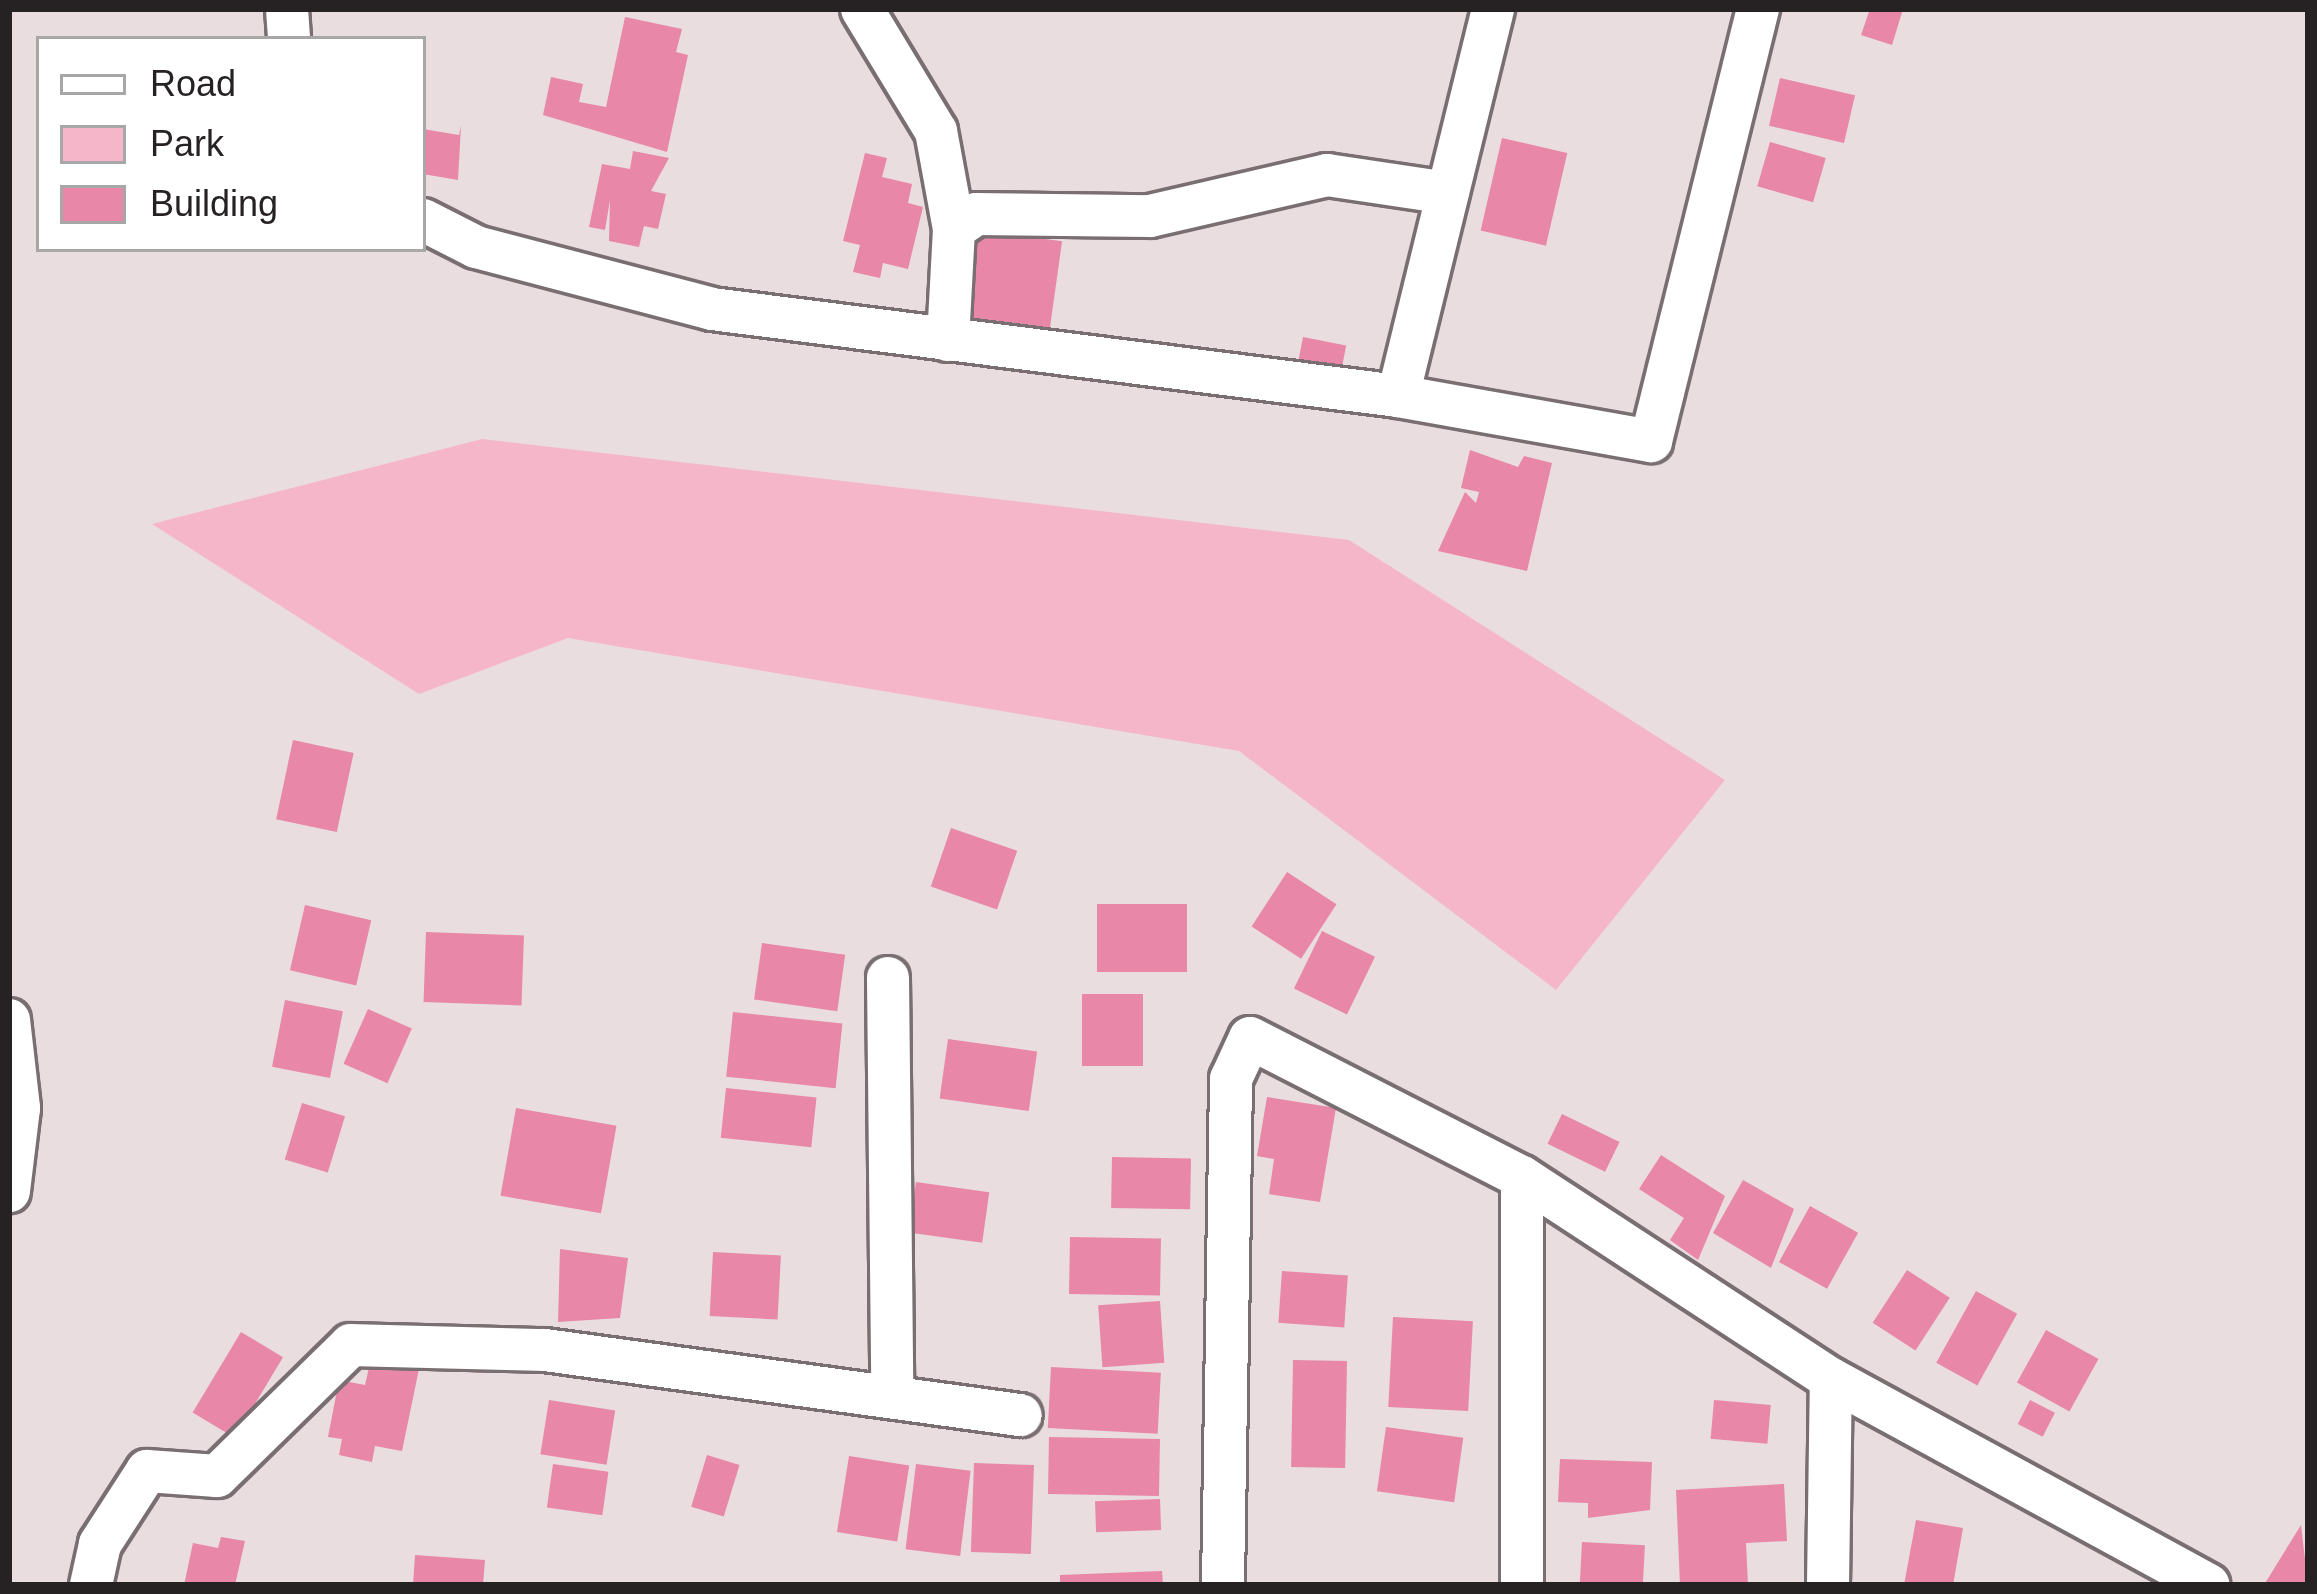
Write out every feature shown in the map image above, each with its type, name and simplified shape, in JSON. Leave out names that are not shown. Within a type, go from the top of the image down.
[{"type":"street","points":[[862,9],[936,131],[954,229],[948,340]]},
{"type":"street","points":[[1398,396],[1493,9]]},
{"type":"street","points":[[426,222],[476,247],[712,309],[1398,396],[1651,441],[1758,9]]},
{"type":"street","points":[[954,229],[976,214],[1150,216],[1327,175],[1448,193]]},
{"type":"street","points":[[888,979],[892,1390]]},
{"type":"street","points":[[9,1020],[19,1108],[9,1191]]},
{"type":"street","points":[[1223,1585],[1231,1079],[1250,1038],[1522,1177],[1831,1379],[2209,1585]]},
{"type":"street","points":[[1522,1177],[1522,1585]]},
{"type":"street","points":[[92,1585],[100,1544],[146,1471],[217,1476],[351,1345],[545,1350],[892,1390],[1022,1415]]},
{"type":"street","points":[[1828,1585],[1831,1379]]},
{"type":"green space","points":[[482,439],[1349,540],[1725,780],[1556,990],[1239,751],[568,638],[419,694],[152,524]]},
{"type":"building","points":[[1870,9],[1903,9],[1892,45],[1861,35]]},
{"type":"building","points":[[625,17],[682,29],[676,52],[688,55],[667,152],[543,115],[551,77],[583,84],[579,102],[606,107]]},
{"type":"building","points":[[1780,78],[1855,95],[1844,143],[1769,126]]},
{"type":"building","points":[[461,125],[458,180],[426,175],[426,130],[459,135]]},
{"type":"building","points":[[1502,138],[1567,153],[1546,246],[1481,231]]},
{"type":"building","points":[[1770,142],[1826,158],[1813,202],[1757,186]]},
{"type":"building","points":[[633,151],[669,158],[651,191],[666,194],[658,229],[644,226],[639,247],[609,241],[610,200],[605,230],[589,227],[602,164],[630,169]]},
{"type":"building","points":[[865,153],[887,158],[882,177],[912,184],[908,203],[923,207],[908,269],[883,263],[880,278],[853,272],[860,245],[843,241]]},
{"type":"building","points":[[967,228],[1062,241],[1049,331],[954,318]]},
{"type":"building","points":[[1303,337],[1346,345],[1341,374],[1297,365]]},
{"type":"building","points":[[1470,450],[1518,467],[1524,456],[1552,463],[1527,571],[1438,551],[1465,492],[1476,503],[1479,492],[1461,488]]},
{"type":"building","points":[[293,740],[354,753],[337,832],[276,819]]},
{"type":"building","points":[[951,828],[1017,851],[997,909],[931,887]]},
{"type":"building","points":[[1287,872],[1336,904],[1301,959],[1252,927]]},
{"type":"building","points":[[1097,904],[1187,904],[1187,972],[1097,972]]},
{"type":"building","points":[[305,905],[371,920],[356,986],[290,970]]},
{"type":"building","points":[[1322,931],[1375,957],[1347,1014],[1294,989]]},
{"type":"building","points":[[426,932],[524,935],[521,1005],[424,1002]]},
{"type":"building","points":[[762,943],[845,955],[837,1011],[754,999]]},
{"type":"building","points":[[1082,994],[1143,994],[1143,1066],[1082,1066]]},
{"type":"building","points":[[285,1000],[343,1011],[330,1078],[272,1067]]},
{"type":"building","points":[[368,1009],[412,1029],[387,1083],[344,1064]]},
{"type":"building","points":[[733,1012],[842,1023],[836,1088],[726,1077]]},
{"type":"building","points":[[948,1039],[1037,1052],[1029,1111],[940,1098]]},
{"type":"building","points":[[726,1088],[817,1098],[811,1147],[721,1138]]},
{"type":"building","points":[[1267,1097],[1336,1108],[1320,1202],[1269,1194],[1274,1159],[1257,1156]]},
{"type":"building","points":[[302,1103],[345,1116],[328,1173],[285,1159]]},
{"type":"building","points":[[516,1108],[616,1126],[601,1213],[501,1196]]},
{"type":"building","points":[[1562,1114],[1620,1142],[1605,1172],[1548,1144]]},
{"type":"building","points":[[1661,1155],[1725,1196],[1698,1260],[1670,1240],[1684,1218],[1639,1189]]},
{"type":"building","points":[[1112,1157],[1191,1158],[1190,1209],[1111,1208]]},
{"type":"building","points":[[1743,1180],[1794,1209],[1771,1268],[1713,1233]]},
{"type":"building","points":[[916,1182],[989,1192],[982,1243],[909,1233]]},
{"type":"building","points":[[1810,1206],[1858,1233],[1827,1289],[1779,1262]]},
{"type":"building","points":[[1070,1237],[1161,1239],[1160,1296],[1069,1294]]},
{"type":"building","points":[[560,1249],[628,1258],[620,1318],[558,1322]]},
{"type":"building","points":[[713,1252],[781,1256],[778,1319],[710,1316]]},
{"type":"building","points":[[1907,1270],[1950,1298],[1915,1351],[1873,1323]]},
{"type":"building","points":[[1282,1271],[1348,1276],[1344,1327],[1278,1323]]},
{"type":"building","points":[[1976,1291],[2017,1314],[1977,1386],[1936,1363]]},
{"type":"building","points":[[1160,1301],[1164,1363],[1102,1367],[1098,1305]]},
{"type":"building","points":[[1393,1317],[1473,1321],[1468,1411],[1388,1407]]},
{"type":"building","points":[[2046,1330],[2098,1359],[2069,1412],[2017,1382]]},
{"type":"building","points":[[241,1332],[283,1357],[235,1438],[193,1413]]},
{"type":"building","points":[[371,1359],[419,1369],[402,1451],[375,1446],[372,1462],[339,1455],[342,1439],[328,1437],[339,1380],[365,1385]]},
{"type":"building","points":[[1293,1360],[1347,1361],[1345,1468],[1291,1467]]},
{"type":"building","points":[[1051,1367],[1161,1373],[1158,1434],[1048,1428]]},
{"type":"building","points":[[549,1400],[615,1410],[607,1465],[540,1454]]},
{"type":"building","points":[[1714,1400],[1771,1405],[1767,1444],[1711,1439]]},
{"type":"building","points":[[2030,1400],[2055,1413],[2043,1437],[2018,1424]]},
{"type":"building","points":[[1386,1427],[1463,1438],[1454,1502],[1377,1491]]},
{"type":"building","points":[[1049,1437],[1160,1439],[1159,1496],[1048,1494]]},
{"type":"building","points":[[707,1455],[740,1465],[724,1517],[691,1507]]},
{"type":"building","points":[[849,1456],[909,1466],[897,1542],[837,1532]]},
{"type":"building","points":[[1560,1459],[1652,1462],[1650,1510],[1588,1518],[1588,1503],[1558,1502]]},
{"type":"building","points":[[974,1463],[1034,1465],[1031,1554],[971,1552]]},
{"type":"building","points":[[553,1464],[608,1472],[602,1515],[547,1508]]},
{"type":"building","points":[[916,1464],[971,1471],[960,1556],[906,1549]]},
{"type":"building","points":[[1784,1484],[1787,1541],[1746,1543],[1748,1585],[1680,1585],[1676,1490]]},
{"type":"building","points":[[1160,1499],[1161,1530],[1096,1532],[1095,1501]]},
{"type":"building","points":[[1916,1520],[1963,1528],[1953,1585],[1904,1585]]},
{"type":"building","points":[[2301,1525],[2308,1585],[2264,1585]]},
{"type":"building","points":[[221,1537],[245,1541],[235,1585],[184,1585],[193,1543],[218,1548]]},
{"type":"building","points":[[1582,1542],[1645,1545],[1643,1585],[1580,1585]]},
{"type":"building","points":[[415,1555],[485,1560],[483,1585],[413,1585]]},
{"type":"building","points":[[1162,1571],[1163,1585],[1060,1585],[1060,1575]]}]
